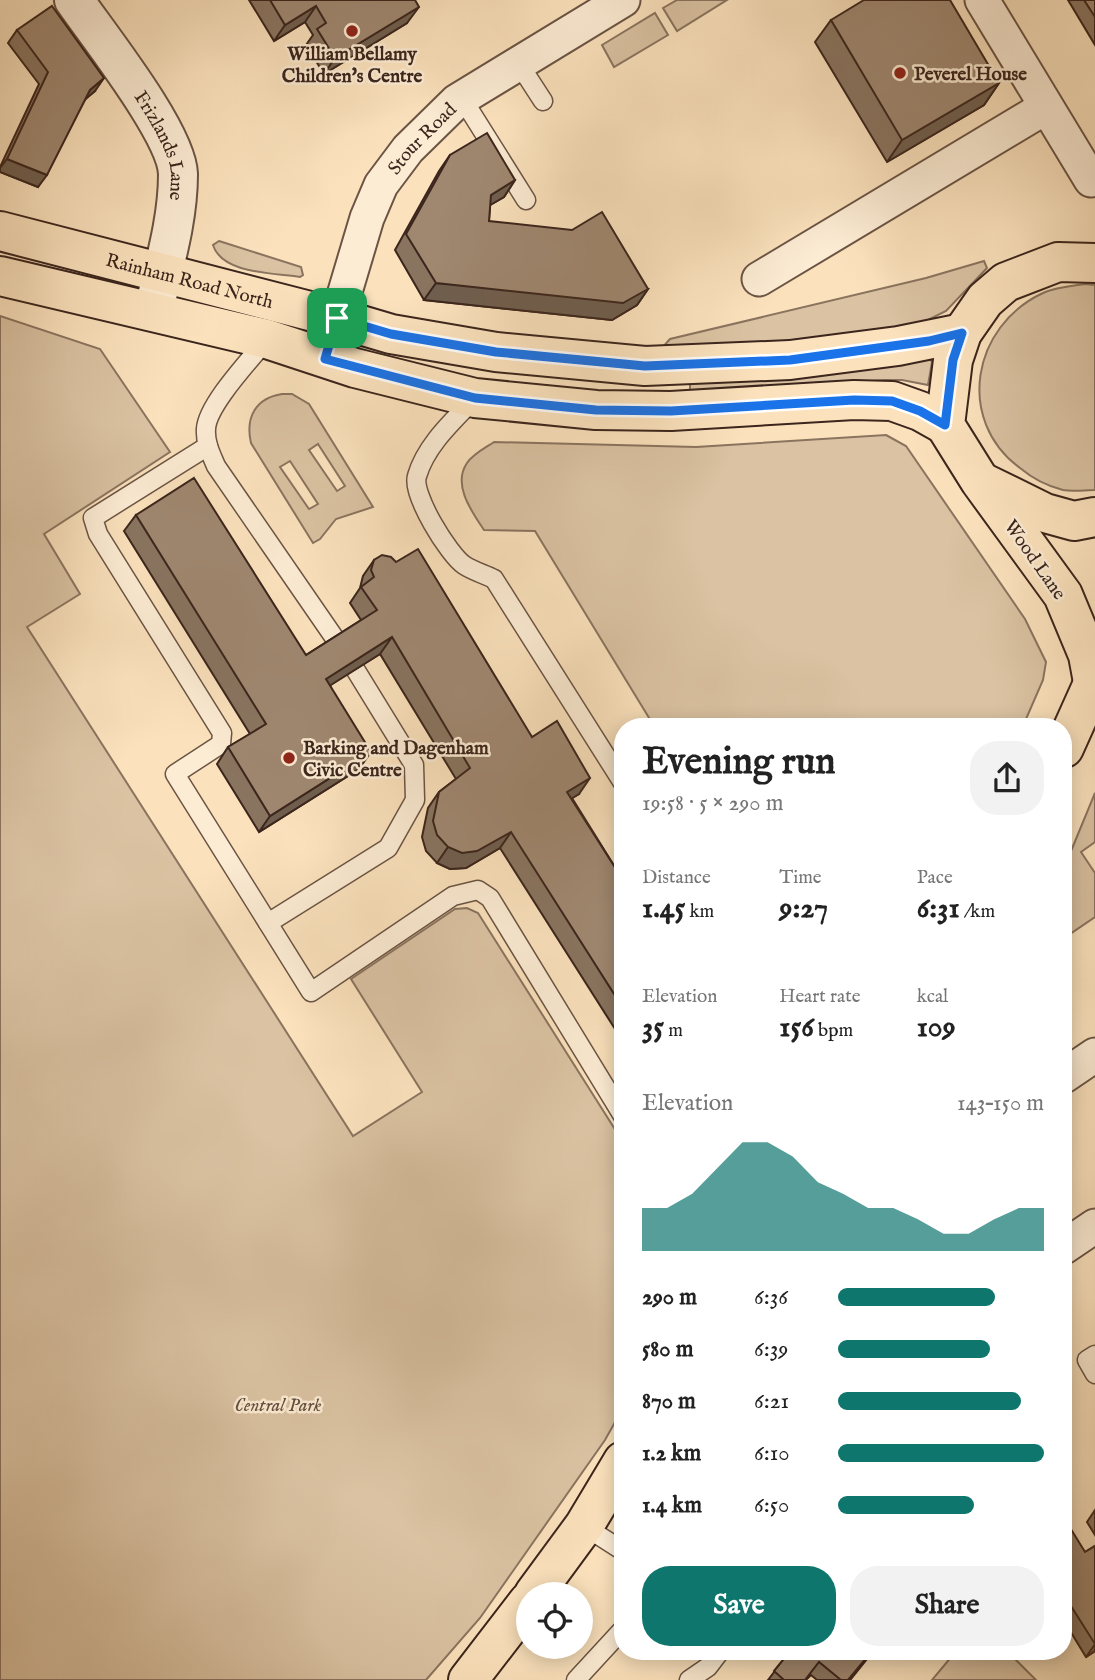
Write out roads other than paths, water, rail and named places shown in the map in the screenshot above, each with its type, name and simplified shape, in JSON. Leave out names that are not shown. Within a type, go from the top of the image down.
[{"type":"main road","name":"Rainham Road North","points":[[0,231],[391,334],[496,352],[645,366],[790,360],[962,333]]},
{"type":"main road","points":[[945,425],[953,360],[962,333],[985,300],[1006,282],[1058,262],[1095,263]]},
{"type":"main road","name":"Rainham Road North","points":[[0,276],[267,339],[325,359],[475,398],[596,410],[671,411],[854,400],[892,401],[920,411],[945,425]]},
{"type":"main road","name":"Wood Lane","points":[[945,425],[980,481],[1063,595],[1088,655],[1094,681],[1072,730]]},
{"type":"main road","points":[[980,481],[1045,513],[1074,521],[1095,517]]},
{"type":"main road","points":[[543,1582],[583,1526],[614,1476]]},
{"type":"main road","points":[[468,1680],[516,1618]]},
{"type":"street","name":"Frizlands Lane","points":[[74,0],[162,127],[175,158],[178,173],[173,234],[153,311]]},
{"type":"street","name":"Stour Road","points":[[325,359],[367,218],[381,185],[408,149],[462,98],[623,0]]},
{"type":"street","points":[[982,0],[1091,180]]},
{"type":"street","points":[[759,279],[1045,107]]},
{"type":"street","points":[[1072,1071],[1095,1055]]},
{"type":"street","points":[[1072,1242],[1095,1226]]},
{"type":"lane","points":[[519,64],[544,102]]},
{"type":"lane","points":[[462,98],[526,200]]},
{"type":"lane","points":[[267,339],[212,410],[206,427],[208,446],[216,467],[338,643]]},
{"type":"lane","points":[[475,398],[446,427],[430,450],[415,479],[418,492],[435,528],[463,564],[494,579],[614,769]]},
{"type":"lane","points":[[208,446],[93,517],[98,534],[222,733],[221,744],[175,774],[311,992],[453,896],[478,890],[490,898],[614,1101]]},
{"type":"lane","points":[[268,923],[388,848],[415,800],[414,765],[355,669]]},
{"type":"lane","points":[[1095,1355],[1087,1360],[1095,1374]]},
{"type":"lane","points":[[583,1526],[614,1545]]},
{"type":"lane","points":[[576,1680],[614,1639]]},
{"type":"lane","points":[[689,1680],[713,1660]]},
{"type":"place","name":"William Bellamy Children's Centre","points":[[352,31]]},
{"type":"place","name":"Peverel House","points":[[900,73]]},
{"type":"place","name":"Barking and Dagenham Civic Centre","points":[[289,758]]},
{"type":"park label","name":"Central Park","points":[[278,1404]]}]
